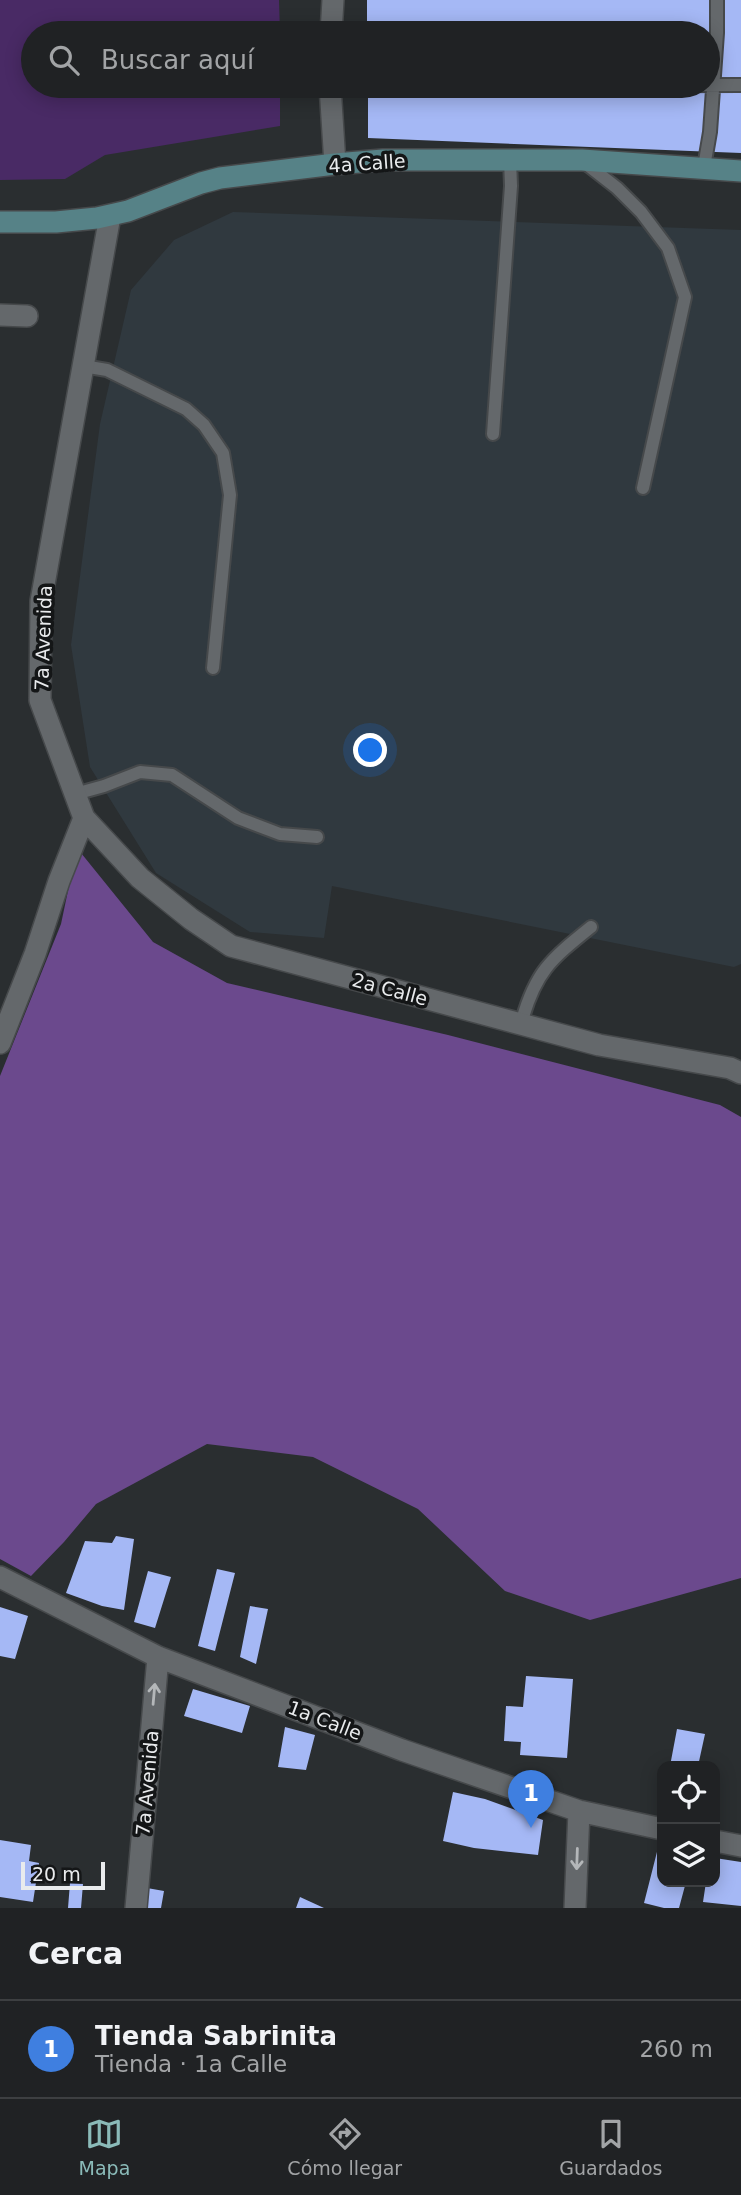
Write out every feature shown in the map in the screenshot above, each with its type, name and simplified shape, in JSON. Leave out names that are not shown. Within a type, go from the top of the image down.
[{"type":"main road","name":"4a Calle","points":[[0,222],[56,222],[110,216],[211,181],[383,160],[582,160],[741,171]]},
{"type":"street","points":[[332,21],[333,0]]},
{"type":"street","points":[[331,98],[335,164]]},
{"type":"street","name":"7a Avenida","points":[[83,818],[40,700],[41,601],[110,216]]},
{"type":"street","points":[[0,315],[27,316]]},
{"type":"street","points":[[0,1042],[36,954],[59,881],[83,818]]},
{"type":"street","name":"2a Calle","points":[[83,818],[140,878],[191,919],[231,946],[599,1045],[730,1068],[741,1073]]},
{"type":"street","name":"1a Calle","points":[[0,1577],[158,1657],[402,1750],[579,1811],[657,1828]]},
{"type":"street","name":"7a Avenida","points":[[136,1908],[158,1657]]},
{"type":"street","points":[[575,1908],[579,1811]]},
{"type":"street","points":[[720,1842],[741,1846]]},
{"type":"lane","points":[[717,0],[717,21]]},
{"type":"lane","points":[[720,86],[741,85]]},
{"type":"lane","points":[[704,167],[710,132],[711,98]]},
{"type":"lane","points":[[493,434],[510,160]]},
{"type":"lane","points":[[582,160],[617,188],[641,212],[668,248],[685,297],[643,488]]},
{"type":"lane","points":[[83,366],[107,370],[186,409],[204,425],[223,453],[230,495],[213,668]]},
{"type":"lane","points":[[75,794],[140,772],[172,775],[238,818],[280,834],[317,836]]},
{"type":"lane","points":[[521,1024],[530,994],[544,969],[591,927]]},
{"type":"shaded area","points":[[0,0],[279,0],[280,21],[21,21],[21,98],[280,98],[280,126],[105,155],[65,179],[0,180]]},
{"type":"shaded area","points":[[233,212],[741,230],[741,964],[734,967],[332,886],[324,938],[250,932],[156,873],[90,767],[71,645],[100,424],[131,290],[174,240]]},
{"type":"shaded area","points":[[77,848],[153,942],[227,983],[448,1035],[720,1105],[741,1117],[741,1578],[590,1620],[505,1591],[418,1509],[313,1457],[207,1444],[96,1504],[31,1576],[0,1559],[0,1076],[61,924]]},
{"type":"building","points":[[367,0],[741,0],[741,153],[368,138],[368,98],[720,98],[720,21],[367,21]]},
{"type":"building","points":[[116,1536],[134,1539],[124,1610],[102,1606],[66,1593],[85,1541],[112,1543]]},
{"type":"building","points":[[217,1569],[235,1573],[215,1651],[198,1646]]},
{"type":"building","points":[[148,1571],[171,1577],[155,1628],[134,1622]]},
{"type":"building","points":[[250,1606],[268,1609],[256,1664],[240,1657]]},
{"type":"building","points":[[0,1607],[28,1616],[15,1659],[0,1656]]},
{"type":"building","points":[[526,1676],[573,1679],[567,1758],[520,1755],[521,1742],[504,1741],[506,1706],[523,1707]]},
{"type":"building","points":[[193,1689],[250,1706],[242,1733],[184,1716]]},
{"type":"building","points":[[285,1727],[315,1735],[306,1770],[278,1767]]},
{"type":"building","points":[[677,1729],[705,1734],[699,1761],[671,1761]]},
{"type":"building","points":[[453,1792],[485,1799],[543,1820],[538,1855],[474,1848],[443,1841]]},
{"type":"building","points":[[0,1840],[31,1845],[29,1861],[39,1863],[33,1902],[0,1897]]},
{"type":"building","points":[[657,1852],[657,1887],[685,1887],[679,1908],[664,1908],[644,1903]]},
{"type":"building","points":[[720,1859],[741,1862],[741,1906],[703,1902],[705,1887],[720,1887]]},
{"type":"building","points":[[70,1883],[83,1884],[81,1908],[68,1908]]},
{"type":"building","points":[[147,1888],[164,1891],[161,1908],[143,1908]]},
{"type":"building","points":[[300,1897],[324,1908],[296,1908]]},
{"type":"place","name":"Tienda Sabrinita","points":[[531,1828]]}]
